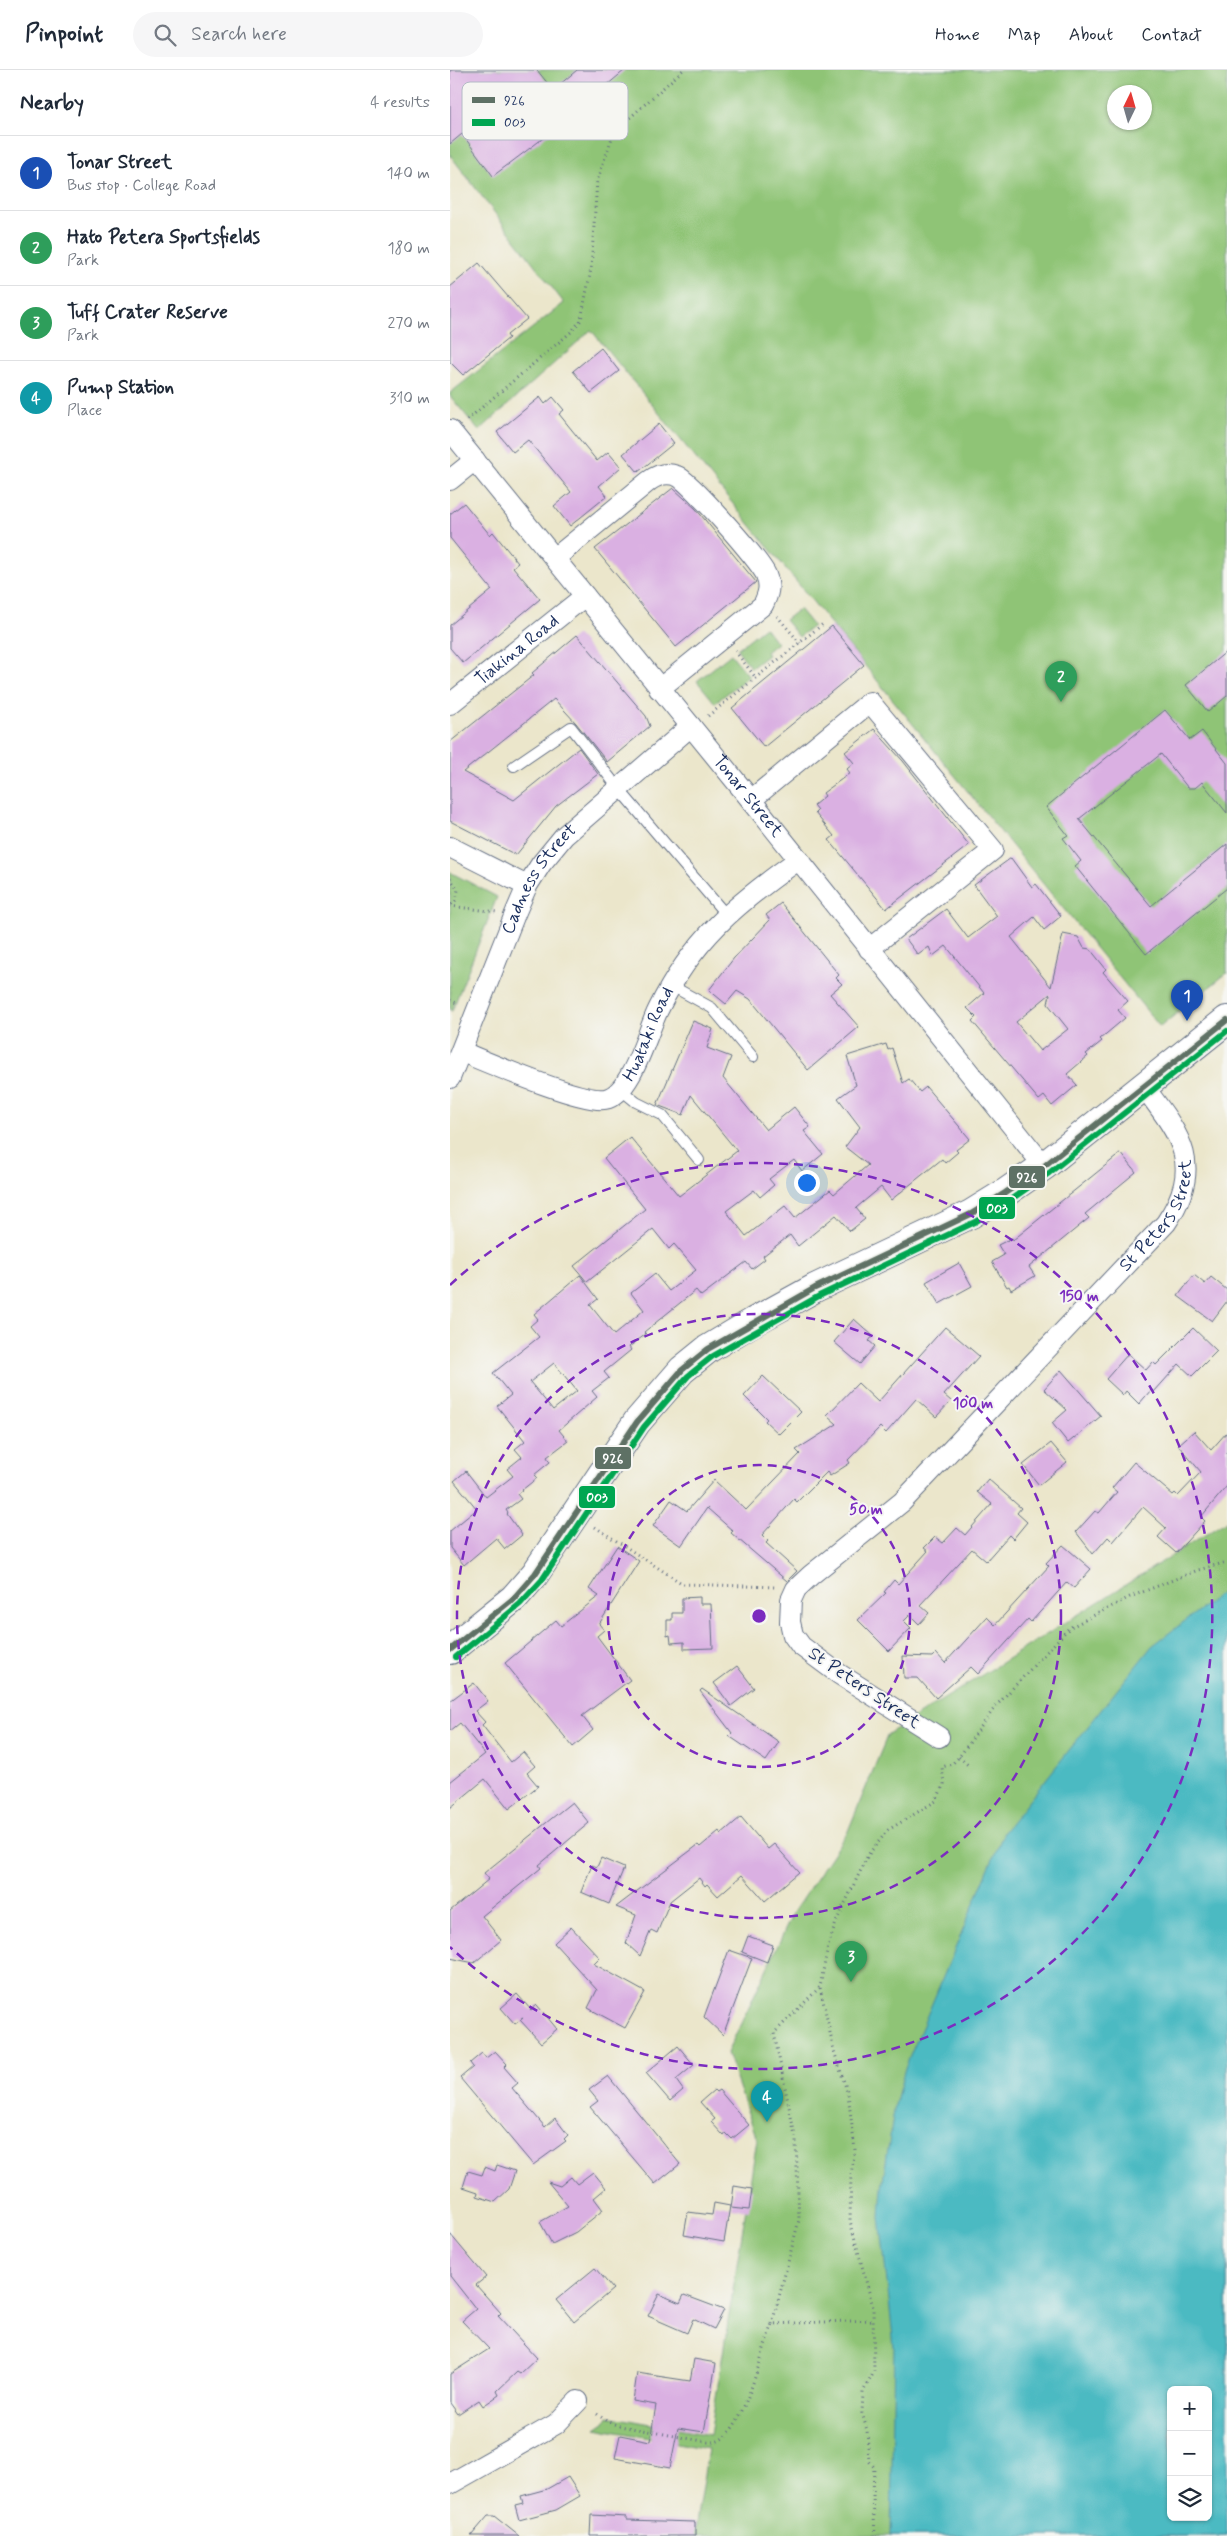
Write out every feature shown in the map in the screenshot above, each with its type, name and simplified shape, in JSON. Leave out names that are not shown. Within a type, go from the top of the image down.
[{"type":"main road","points":[[450,1650],[514,1598],[535,1574],[637,1422],[668,1384],[689,1364],[753,1322],[815,1288],[971,1214],[1044,1166],[1227,1020]]},
{"type":"street","name":"Tonar Street","points":[[456,427],[475,460],[659,689],[698,722],[751,800],[869,950],[1044,1166]]},
{"type":"street","points":[[450,480],[475,460]]},
{"type":"street","points":[[554,558],[649,481],[663,474],[671,474],[689,484],[762,569],[766,575],[769,589],[764,605],[659,689]]},
{"type":"street","name":"Tiakina Road","points":[[450,704],[585,596]]},
{"type":"street","points":[[751,800],[870,702],[993,850],[869,950]]},
{"type":"street","name":"Cadness Street","points":[[450,1078],[462,1052],[515,914],[527,886],[541,864],[564,836],[618,788],[698,722]]},
{"type":"street","points":[[450,847],[527,886]]},
{"type":"street","name":"Huataki Road","points":[[462,1052],[581,1097],[606,1099],[620,1090],[637,1062],[670,985],[700,942],[726,916],[798,860]]},
{"type":"street","name":"St Peters Street","points":[[939,1737],[839,1674],[801,1646],[793,1635],[790,1622],[790,1600],[796,1589],[810,1575],[902,1502],[1166,1223],[1181,1196],[1186,1167],[1184,1151],[1178,1134],[1144,1086]]},
{"type":"street","points":[[450,2484],[556,2424],[578,2401]]},
{"type":"lane","points":[[514,766],[571,727],[618,788],[726,916]]},
{"type":"lane","points":[[670,985],[712,1008],[753,1057]]},
{"type":"lane","points":[[620,1090],[636,1102],[662,1115],[699,1160]]},
{"type":"path","points":[[628,119],[683,70]]},
{"type":"path","points":[[456,427],[571,332],[581,320],[591,269],[597,181],[611,140]]},
{"type":"path","points":[[764,605],[772,610],[800,643]]},
{"type":"path","points":[[698,722],[823,624]]},
{"type":"path","points":[[723,637],[756,678]]},
{"type":"path","points":[[450,878],[458,890],[456,900],[450,906],[515,914]]},
{"type":"path","points":[[595,1527],[683,1584],[781,1587]]},
{"type":"path","points":[[875,2536],[874,2467],[869,2461],[867,2430],[862,2413],[863,2392],[874,2372],[873,2307],[850,2221],[850,2182],[856,2150],[848,2094],[834,2050],[820,1987],[828,1946],[837,1920],[868,1854],[888,1830],[936,1801],[944,1784],[942,1767],[952,1764],[959,1757],[1011,1689],[1074,1624],[1130,1597],[1227,1562]]},
{"type":"path","points":[[959,1757],[968,1765]]},
{"type":"path","points":[[596,2414],[608,2422],[620,2426],[708,2442],[719,2441],[726,2436],[738,2419],[758,2371],[799,2220],[796,2141],[774,2033],[820,1987]]},
{"type":"path","points":[[772,2324],[874,2320]]},
{"type":"green space","points":[[450,70],[1227,70],[1227,973],[1160,1027],[591,330],[479,431],[450,396],[450,393],[564,303],[450,155]]},
{"type":"green space","points":[[799,609],[813,626],[799,637],[785,620]]},
{"type":"green space","points":[[765,627],[777,643],[766,652],[768,655],[751,668],[737,649]]},
{"type":"green space","points":[[731,654],[749,676],[715,703],[697,681]]},
{"type":"green space","points":[[450,872],[497,897],[452,1011],[450,1010]]},
{"type":"green space","points":[[1227,1521],[1227,2390],[1212,2390],[1212,2386],[1167,2386],[1167,2521],[1212,2521],[1227,2536],[694,2536],[708,2449],[596,2428],[606,2421],[608,2416],[710,2435],[757,2139],[727,2053],[794,1911],[848,1831],[888,1734]]},
{"type":"water","points":[[1227,1589],[1227,2536],[891,2536],[894,2347],[880,2217],[882,2187],[895,2105],[905,2068],[1004,1832],[1152,1646]]},
{"type":"building","points":[[450,70],[537,70],[547,82],[462,82],[462,134],[450,144]]},
{"type":"building","points":[[577,70],[625,70],[611,82],[563,82]]},
{"type":"building","points":[[466,140],[541,140],[493,176]]},
{"type":"building","points":[[479,263],[527,319],[507,335],[509,338],[463,375],[450,362],[450,287]]},
{"type":"building","points":[[601,348],[619,371],[591,393],[573,371]]},
{"type":"building","points":[[540,397],[545,404],[553,397],[564,410],[559,414],[597,461],[608,452],[621,467],[599,486],[607,496],[570,526],[554,506],[571,492],[528,440],[513,452],[497,432]]},
{"type":"building","points":[[659,424],[674,443],[638,472],[623,454]]},
{"type":"building","points":[[673,488],[696,509],[756,582],[676,647],[595,549]]},
{"type":"building","points":[[464,503],[490,535],[493,532],[518,563],[513,567],[540,599],[463,663],[450,648],[450,625],[492,590],[450,538],[450,514]]},
{"type":"building","points":[[832,626],[864,665],[764,747],[732,708]]},
{"type":"building","points":[[577,635],[646,716],[650,726],[607,762],[554,699],[463,772],[514,800],[579,748],[598,774],[556,806],[516,855],[450,821],[450,742],[534,675],[532,673]]},
{"type":"building","points":[[1227,651],[1227,696],[1208,712],[1186,685]]},
{"type":"building","points":[[1165,710],[1190,740],[1202,731],[1227,763],[1227,813],[1202,782],[1195,788],[1188,788],[1161,754],[1079,819],[1151,906],[1227,844],[1227,888],[1146,954],[1075,866],[1081,861],[1063,838],[1068,835],[1046,807]]},
{"type":"building","points":[[874,729],[903,761],[969,845],[886,909],[829,840],[834,836],[815,813],[818,810],[814,805],[825,796],[823,793],[850,773],[847,769],[854,763],[845,752]]},
{"type":"building","points":[[1011,858],[1032,887],[1036,884],[1061,916],[1044,930],[1034,917],[1011,937],[1051,987],[1063,934],[1078,937],[1084,948],[1090,949],[1106,969],[1103,972],[1128,1001],[1118,1010],[1125,1018],[1100,1039],[1102,1041],[1086,1054],[1088,1056],[1067,1074],[1077,1085],[1052,1106],[1044,1096],[1039,1100],[972,1021],[976,1017],[967,1008],[984,993],[946,946],[933,956],[929,947],[918,955],[906,939],[946,909],[968,938],[997,916],[974,885]],"holes":[[[1050,994],[1048,1004],[1068,1029],[1040,1051],[1016,1022]]]},
{"type":"building","points":[[781,903],[839,975],[836,978],[842,984],[830,994],[859,1027],[808,1070],[750,999],[737,991],[726,1004],[709,990],[734,958],[770,920],[766,915]]},
{"type":"building","points":[[693,1021],[713,1029],[707,1048],[731,1057],[723,1078],[766,1130],[794,1107],[810,1127],[804,1131],[823,1154],[802,1171],[794,1160],[769,1179],[774,1185],[760,1197],[754,1190],[726,1211],[746,1236],[785,1206],[795,1218],[830,1190],[834,1194],[868,1165],[845,1147],[860,1127],[838,1098],[856,1085],[847,1056],[886,1044],[888,1050],[892,1048],[903,1083],[909,1079],[920,1092],[926,1087],[970,1139],[956,1150],[958,1152],[945,1163],[942,1159],[891,1200],[881,1187],[856,1208],[865,1219],[850,1231],[836,1215],[798,1246],[790,1235],[763,1256],[765,1259],[752,1269],[746,1262],[701,1296],[696,1290],[644,1332],[646,1334],[629,1347],[631,1350],[604,1372],[609,1378],[592,1391],[597,1397],[559,1430],[568,1441],[547,1457],[550,1462],[534,1475],[537,1478],[517,1494],[521,1499],[506,1510],[522,1535],[505,1549],[496,1538],[464,1565],[450,1548],[450,1531],[477,1509],[454,1481],[466,1471],[486,1497],[513,1476],[507,1469],[522,1457],[515,1449],[525,1441],[497,1406],[511,1395],[493,1373],[539,1337],[530,1326],[538,1319],[534,1314],[580,1275],[598,1299],[590,1305],[614,1335],[644,1310],[631,1293],[655,1274],[669,1291],[696,1270],[674,1244],[669,1249],[653,1229],[587,1282],[574,1266],[645,1209],[604,1158],[630,1137],[679,1196],[737,1151],[691,1095],[683,1115],[657,1105]],"holes":[[[554,1363],[577,1391],[553,1410],[530,1382]]]},
{"type":"building","points":[[1121,1153],[1136,1172],[1085,1214],[1089,1218],[1029,1267],[1035,1276],[1011,1290],[1009,1286],[1007,1287],[992,1262],[1004,1255],[998,1245],[1012,1238],[1013,1240]]},
{"type":"building","points":[[959,1263],[972,1286],[939,1304],[926,1282]]},
{"type":"building","points":[[1194,1275],[1205,1284],[1211,1277],[1227,1290],[1227,1301],[1212,1321],[1178,1296]]},
{"type":"building","points":[[854,1319],[873,1336],[869,1341],[875,1346],[860,1364],[834,1342]]},
{"type":"building","points":[[945,1327],[979,1356],[944,1395],[951,1401],[936,1417],[916,1399],[886,1433],[880,1427],[848,1460],[850,1463],[830,1476],[827,1472],[797,1502],[794,1499],[762,1535],[768,1541],[766,1543],[797,1571],[787,1581],[731,1533],[733,1531],[707,1508],[681,1546],[653,1526],[671,1500],[687,1511],[714,1480],[746,1510],[800,1454],[796,1450],[837,1424],[827,1415],[858,1383],[878,1402]]},
{"type":"building","points":[[1193,1328],[1217,1351],[1192,1376],[1179,1364],[1154,1392],[1151,1390],[1139,1404],[1126,1391],[1123,1395],[1106,1379],[1128,1354],[1146,1370],[1153,1362],[1156,1365]]},
{"type":"building","points":[[1061,1370],[1101,1416],[1068,1443],[1052,1423],[1067,1410],[1044,1389]]},
{"type":"building","points":[[763,1376],[801,1412],[779,1434],[744,1396]]},
{"type":"building","points":[[1194,1431],[1211,1450],[1227,1432],[1227,1486],[1201,1517],[1205,1521],[1176,1553],[1158,1537],[1166,1528],[1143,1507],[1113,1542],[1108,1537],[1093,1554],[1076,1532],[1095,1511],[1099,1513],[1117,1492],[1112,1488],[1134,1462],[1173,1495],[1175,1493],[1178,1496],[1201,1472],[1178,1445]]},
{"type":"building","points":[[1051,1443],[1067,1462],[1039,1485],[1023,1465]]},
{"type":"building","points":[[988,1479],[1021,1508],[1017,1513],[1027,1522],[1013,1539],[1009,1535],[986,1561],[972,1549],[920,1605],[929,1613],[919,1624],[910,1615],[904,1621],[911,1628],[889,1651],[858,1620],[886,1593],[884,1592],[894,1580],[898,1584],[928,1551],[924,1548],[935,1537],[943,1543],[957,1528],[965,1535],[992,1504],[977,1492]]},
{"type":"building","points":[[1063,1545],[1091,1569],[1074,1588],[1067,1582],[1031,1622],[1028,1619],[978,1674],[971,1667],[936,1698],[918,1678],[904,1678],[903,1656],[932,1657],[936,1653],[945,1663],[987,1617],[995,1625],[1049,1566],[1046,1563]]},
{"type":"building","points":[[617,1546],[639,1561],[599,1624],[604,1630],[597,1636],[630,1680],[582,1716],[593,1730],[573,1747],[505,1663],[556,1620],[561,1626],[599,1596],[589,1589]]},
{"type":"building","points":[[700,1597],[700,1604],[711,1604],[713,1648],[684,1649],[684,1642],[671,1643],[670,1635],[667,1636],[667,1620],[672,1620],[672,1613],[682,1613],[682,1598]]},
{"type":"building","points":[[737,1666],[754,1688],[731,1706],[714,1683]]},
{"type":"building","points":[[474,1683],[488,1701],[475,1711],[485,1722],[482,1725],[511,1762],[523,1752],[535,1766],[527,1773],[538,1786],[509,1809],[485,1779],[450,1808],[450,1782],[485,1754],[460,1723],[450,1731],[450,1701]]},
{"type":"building","points":[[702,1689],[779,1742],[766,1761],[729,1736],[732,1733],[700,1691]]},
{"type":"building","points":[[572,1802],[589,1823],[539,1865],[541,1868],[482,1916],[501,1940],[474,1963],[450,1958],[450,1911],[489,1879],[484,1873]]},
{"type":"building","points":[[741,1817],[768,1849],[774,1844],[799,1872],[765,1901],[742,1875],[718,1896],[707,1884],[705,1886],[699,1878],[670,1901],[657,1933],[651,1930],[640,1956],[626,1943],[636,1915],[616,1907],[698,1845],[700,1847],[719,1831],[721,1834]]},
{"type":"building","points":[[601,1858],[624,1868],[609,1904],[581,1892],[592,1865],[597,1867]]},
{"type":"building","points":[[571,1927],[600,1958],[594,1964],[645,1992],[625,2028],[588,2008],[597,1990],[554,1943]]},
{"type":"building","points":[[748,1936],[773,1945],[767,1962],[742,1952]]},
{"type":"building","points":[[729,1950],[752,1958],[723,2035],[704,2017]]},
{"type":"building","points":[[517,1994],[531,2010],[537,2005],[557,2029],[541,2043],[520,2020],[515,2024],[501,2008]]},
{"type":"building","points":[[678,2046],[694,2065],[676,2080],[683,2090],[670,2101],[646,2073]]},
{"type":"building","points":[[495,2051],[507,2064],[504,2067],[518,2083],[512,2088],[545,2127],[555,2118],[568,2135],[564,2139],[566,2141],[533,2165],[460,2078],[473,2067],[470,2063],[482,2053],[486,2058]]},
{"type":"building","points":[[608,2076],[680,2164],[655,2184],[590,2107],[598,2101],[589,2090]]},
{"type":"building","points":[[714,2090],[716,2092],[719,2090],[749,2125],[732,2139],[726,2133],[724,2136],[711,2122],[715,2119],[700,2102]]},
{"type":"building","points":[[497,2165],[515,2171],[509,2189],[495,2202],[477,2196],[478,2192],[463,2187],[468,2171],[482,2175],[485,2167],[495,2171]]},
{"type":"building","points":[[593,2172],[606,2188],[594,2198],[603,2210],[576,2232],[552,2244],[540,2222],[568,2206],[548,2182],[560,2186],[571,2177],[577,2184]]},
{"type":"building","points":[[734,2186],[752,2189],[749,2210],[731,2208]]},
{"type":"building","points":[[714,2203],[730,2206],[724,2242],[684,2235],[688,2212],[712,2215]]},
{"type":"building","points":[[450,2234],[486,2277],[476,2285],[501,2313],[498,2316],[537,2358],[520,2374],[517,2372],[497,2391],[499,2395],[483,2406],[479,2400],[458,2414],[450,2403],[450,2374],[489,2349],[462,2321],[476,2309],[450,2276]]},
{"type":"building","points":[[595,2268],[613,2289],[574,2322],[556,2300]]},
{"type":"building","points":[[659,2294],[680,2303],[684,2295],[724,2310],[714,2329],[693,2319],[687,2333],[648,2316]]},
{"type":"building","points":[[694,2359],[716,2363],[704,2432],[678,2428],[670,2468],[615,2458],[620,2435],[650,2441],[656,2405],[633,2401],[637,2373],[690,2381]]},
{"type":"building","points":[[568,2477],[580,2496],[556,2510],[519,2520],[515,2505],[523,2503],[521,2496],[547,2489]]},
{"type":"building","points":[[591,2515],[627,2517],[627,2520],[695,2522],[695,2536],[590,2536]]},
{"type":"building","points":[[488,2516],[494,2516],[519,2536],[471,2536]]},
{"type":"transit line","name":"926","points":[[450,1650],[514,1598],[535,1574],[637,1422],[682,1370],[708,1349],[815,1288],[971,1214],[1005,1193],[1044,1166],[1227,1020]]},
{"type":"transit line","name":"003","points":[[456,1657],[520,1604],[542,1580],[644,1427],[688,1376],[713,1356],[819,1296],[975,1222],[1010,1200],[1049,1173],[1227,1031]]},
{"type":"place","name":"Hato Petera Sportsfields","points":[[1061,702]]},
{"type":"place","name":"Tonar Street","points":[[1187,1021]]},
{"type":"place","name":"Tuff Crater Reserve","points":[[851,1982]]},
{"type":"place","name":"Pump Station","points":[[767,2122]]}]
